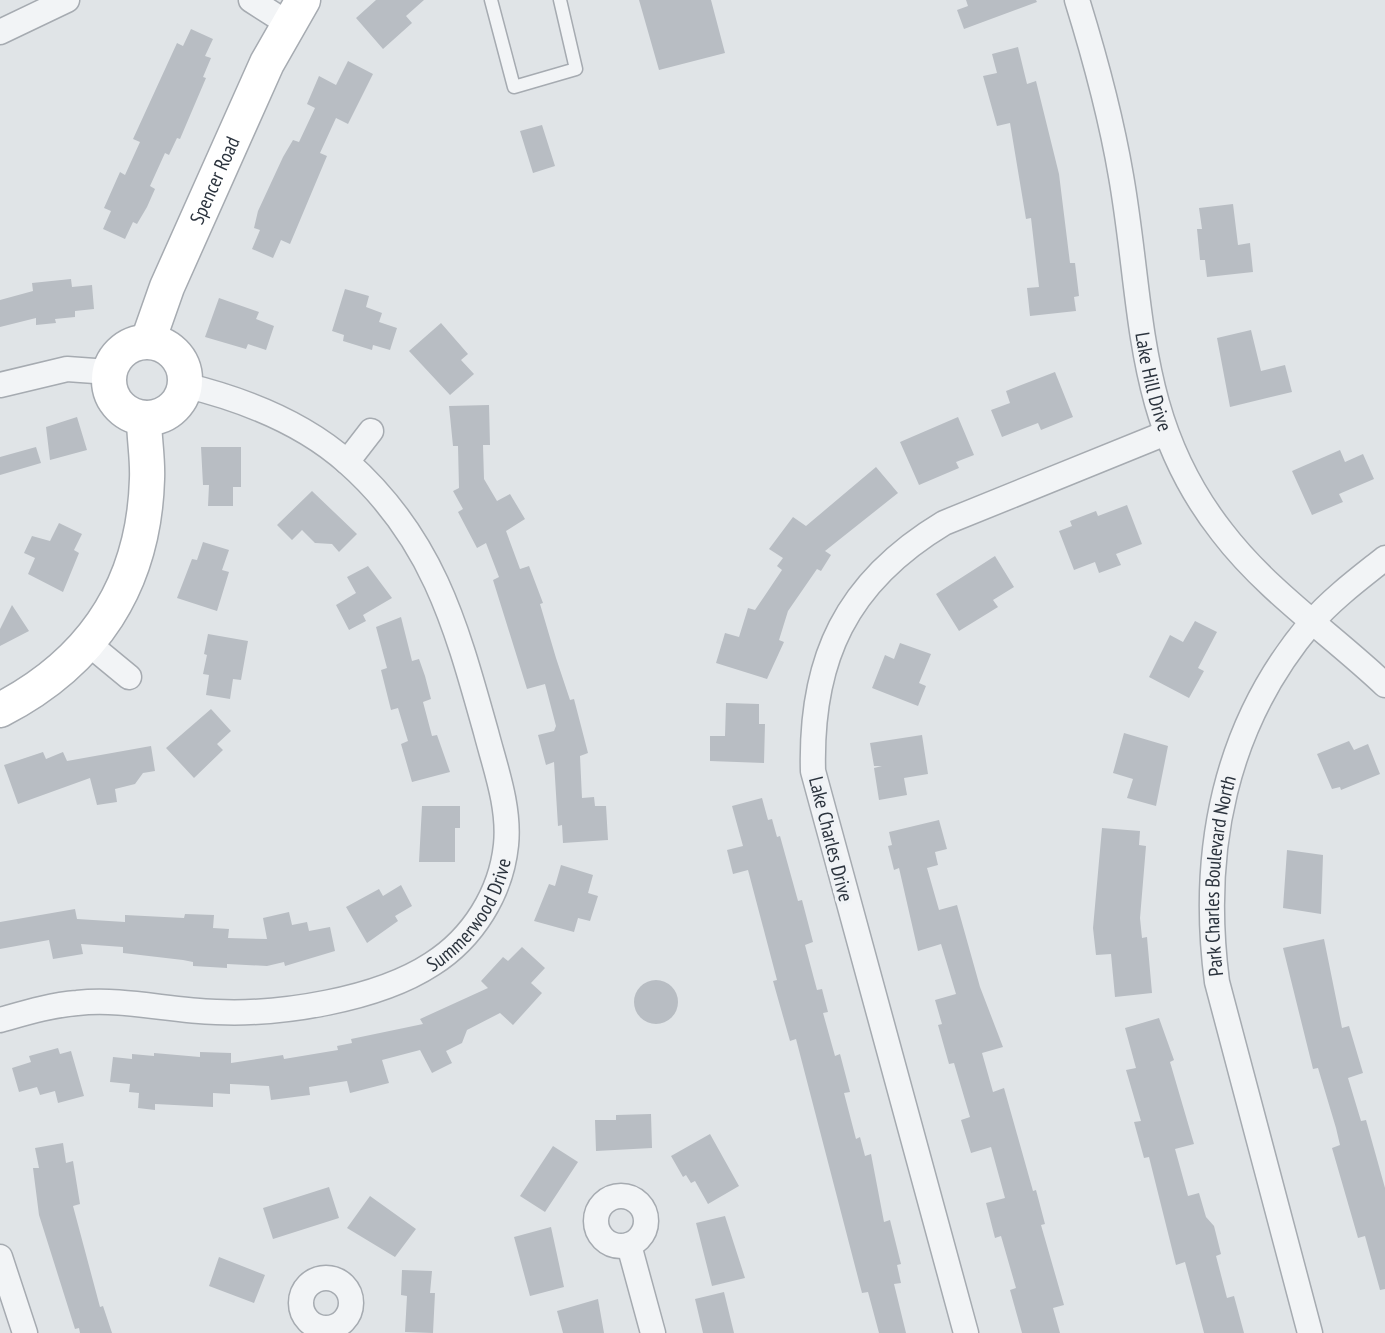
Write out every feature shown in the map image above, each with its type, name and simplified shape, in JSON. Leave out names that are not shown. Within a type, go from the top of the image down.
[{"type":"main road","name":"Spencer Road","points":[[148,341],[167,287],[295,12]]},
{"type":"main road","points":[[148,341],[171,350],[179,360],[184,385],[175,405],[166,413],[144,418],[121,408],[113,397],[109,372],[119,353],[137,342],[148,341]]},
{"type":"main road","points":[[0,710],[47,682],[89,644],[116,602],[132,565],[142,524],[147,478],[144,418]]},
{"type":"street","points":[[0,32],[67,0]]},
{"type":"street","points":[[251,0],[295,12]]},
{"type":"street","name":"Lake Hill Drive","points":[[1077,0],[1121,176],[1150,387],[1179,464],[1221,531],[1247,562],[1385,685]]},
{"type":"street","points":[[0,385],[67,369],[109,372]]},
{"type":"street","name":"Summerwood Drive","points":[[0,1020],[76,1003],[113,1002],[214,1012],[302,1007],[397,982],[451,951],[471,930],[489,901],[503,858],[505,817],[500,784],[451,612],[420,547],[395,512],[347,462],[289,423],[225,395],[184,385]]},
{"type":"street","points":[[347,462],[371,431]]},
{"type":"street","name":"Lake Charles Drive","points":[[966,1333],[813,771],[812,729],[818,688],[829,649],[846,613],[884,566],[913,541],[964,515],[1166,433]]},
{"type":"street","name":"Park Charles Boulevard North","points":[[1310,1333],[1226,1026],[1213,951],[1212,851],[1234,759],[1272,678],[1312,622],[1385,558]]},
{"type":"street","points":[[89,644],[129,677]]},
{"type":"street","points":[[629,1245],[653,1333]]},
{"type":"street","points":[[0,1257],[25,1333]]},
{"type":"lane","points":[[491,0],[514,87],[576,69],[560,0]]},
{"type":"building","points":[[376,0],[424,0],[406,16],[412,23],[383,49],[356,18]]},
{"type":"building","points":[[639,0],[711,0],[725,53],[659,70]]},
{"type":"building","points":[[966,0],[1037,2],[964,29],[957,10],[968,6]]},
{"type":"building","points":[[191,29],[213,39],[205,56],[211,58],[203,77],[206,78],[180,139],[177,138],[169,155],[165,153],[150,186],[155,189],[147,207],[137,224],[133,222],[125,239],[103,229],[111,211],[104,208],[120,172],[125,175],[140,142],[133,139],[177,43],[183,46]]},
{"type":"building","points":[[1018,47],[1027,84],[1036,81],[1059,174],[1070,263],[1075,263],[1079,296],[1074,297],[1076,311],[1030,316],[1027,288],[1039,287],[1031,218],[1026,219],[1010,123],[997,126],[983,76],[997,73],[992,54]]},
{"type":"building","points":[[348,61],[373,74],[348,124],[336,118],[320,153],[327,156],[290,244],[281,240],[273,258],[252,249],[260,230],[254,228],[258,211],[283,157],[293,140],[299,142],[315,108],[307,104],[319,76],[336,85]]},
{"type":"building","points":[[542,125],[555,166],[533,173],[520,131]]},
{"type":"building","points":[[1233,204],[1238,245],[1250,243],[1253,272],[1207,277],[1205,260],[1200,260],[1197,229],[1202,229],[1199,208]]},
{"type":"building","points":[[71,279],[72,287],[92,285],[94,309],[75,311],[75,317],[55,319],[56,323],[36,325],[36,318],[0,327],[0,300],[33,291],[32,283]]},
{"type":"building","points":[[345,289],[369,296],[366,307],[382,313],[379,322],[397,328],[390,350],[373,345],[372,350],[343,341],[344,335],[332,331]]},
{"type":"building","points":[[219,298],[259,312],[256,319],[274,326],[266,350],[248,344],[246,349],[205,337]]},
{"type":"building","points":[[441,323],[468,354],[461,360],[474,374],[450,395],[409,351]]},
{"type":"building","points":[[1251,330],[1261,371],[1285,365],[1292,392],[1230,407],[1217,338]]},
{"type":"building","points":[[1055,372],[1073,417],[1041,430],[1038,423],[1002,437],[991,410],[1010,403],[1006,391]]},
{"type":"building","points":[[489,405],[490,445],[483,445],[484,479],[497,501],[510,494],[525,519],[506,531],[520,569],[529,566],[543,603],[540,604],[556,658],[570,700],[574,699],[588,753],[580,756],[582,798],[594,797],[595,806],[606,806],[608,840],[563,843],[562,825],[558,826],[554,762],[546,765],[538,735],[554,731],[556,726],[545,684],[527,689],[493,580],[499,577],[486,543],[477,548],[458,512],[463,509],[453,491],[459,488],[458,446],[453,446],[449,406]]},
{"type":"building","points":[[77,417],[87,450],[50,460],[46,427]]},
{"type":"building","points":[[958,417],[974,455],[956,462],[959,468],[919,485],[900,442]]},
{"type":"building","points":[[36,447],[41,463],[0,475],[0,457]]},
{"type":"building","points":[[201,447],[241,447],[241,487],[233,487],[233,506],[208,506],[209,485],[203,485]]},
{"type":"building","points":[[1340,450],[1345,462],[1363,454],[1374,479],[1339,494],[1343,502],[1312,515],[1292,471]]},
{"type":"building","points":[[876,467],[898,493],[825,551],[831,555],[821,571],[817,569],[788,611],[779,640],[784,642],[767,679],[716,663],[725,633],[739,637],[748,608],[755,610],[782,570],[777,566],[783,558],[769,549],[793,517],[806,526]]},
{"type":"building","points":[[312,491],[357,534],[339,552],[332,544],[315,543],[302,530],[292,540],[277,525]]},
{"type":"building","points":[[1127,505],[1142,544],[1116,554],[1121,565],[1099,573],[1095,562],[1074,570],[1059,531],[1072,526],[1070,521],[1096,511],[1098,516]]},
{"type":"building","points":[[59,523],[82,534],[74,550],[79,553],[63,592],[28,574],[35,558],[24,553],[32,536],[50,541]]},
{"type":"building","points":[[203,542],[229,550],[222,570],[229,572],[217,611],[177,598],[192,559],[197,560]]},
{"type":"building","points":[[995,556],[1014,587],[993,600],[998,607],[959,631],[936,594]]},
{"type":"building","points":[[368,566],[392,598],[363,615],[366,621],[349,630],[336,605],[356,593],[347,577]]},
{"type":"building","points":[[12,605],[29,631],[0,646],[0,629]]},
{"type":"building","points":[[401,617],[412,661],[419,659],[431,699],[423,702],[432,736],[437,735],[450,772],[412,782],[401,744],[408,741],[398,708],[391,710],[381,670],[387,668],[376,627]]},
{"type":"building","points":[[1195,621],[1217,632],[1198,668],[1204,671],[1189,698],[1149,677],[1170,635],[1183,642]]},
{"type":"building","points":[[208,634],[248,641],[241,680],[233,679],[230,699],[206,695],[209,675],[203,674]]},
{"type":"building","points":[[900,643],[931,654],[919,683],[926,686],[918,706],[872,688],[885,655],[894,659]]},
{"type":"building","points":[[726,703],[759,704],[759,724],[765,724],[764,763],[710,761],[710,736],[725,736]]},
{"type":"building","points":[[211,709],[231,731],[217,744],[223,750],[194,778],[166,748]]},
{"type":"building","points":[[1124,733],[1168,746],[1156,806],[1127,798],[1133,779],[1113,773]]},
{"type":"building","points":[[922,735],[928,774],[904,778],[907,795],[879,800],[874,768],[882,766],[874,766],[870,743]]},
{"type":"building","points":[[1349,741],[1354,750],[1368,744],[1380,774],[1341,790],[1340,787],[1332,789],[1317,754]]},
{"type":"building","points":[[151,746],[155,771],[143,773],[135,784],[115,789],[117,802],[97,805],[90,778],[18,804],[4,765],[43,752],[46,759],[63,752],[67,761]]},
{"type":"building","points":[[762,798],[768,820],[772,819],[777,837],[780,836],[798,901],[802,900],[813,942],[805,945],[817,990],[822,989],[828,1012],[823,1013],[835,1056],[840,1054],[850,1092],[844,1093],[856,1139],[860,1137],[865,1156],[871,1154],[884,1222],[890,1220],[901,1264],[897,1265],[901,1283],[894,1284],[906,1333],[879,1333],[868,1292],[862,1293],[796,1039],[790,1041],[773,981],[777,980],[748,870],[733,874],[727,850],[743,846],[732,806]]},
{"type":"building","points":[[422,806],[460,806],[460,828],[455,828],[455,862],[419,862]]},
{"type":"building","points":[[939,820],[947,849],[935,852],[938,865],[927,868],[939,910],[957,905],[980,987],[1003,1047],[982,1053],[993,1092],[1004,1088],[1033,1191],[1036,1190],[1045,1224],[1041,1225],[1064,1305],[1053,1308],[1060,1333],[1022,1333],[1010,1290],[1016,1288],[1001,1236],[995,1238],[986,1203],[1005,1198],[991,1147],[971,1153],[961,1120],[970,1117],[954,1063],[949,1064],[938,1025],[942,1024],[935,1000],[956,994],[941,944],[918,951],[899,868],[894,870],[888,846],[892,845],[889,832]]},
{"type":"building","points":[[1102,828],[1140,831],[1139,845],[1146,846],[1140,918],[1142,938],[1147,937],[1152,993],[1115,997],[1111,954],[1096,955],[1093,928]]},
{"type":"building","points":[[1287,850],[1323,855],[1321,914],[1283,908]]},
{"type":"building","points":[[561,865],[593,875],[588,893],[598,896],[590,921],[578,918],[574,932],[534,921],[549,884],[555,886]]},
{"type":"building","points":[[401,885],[412,906],[395,916],[398,921],[367,943],[346,907],[379,889],[383,896]]},
{"type":"building","points":[[75,909],[77,919],[125,922],[125,915],[184,918],[185,914],[214,915],[213,928],[229,929],[228,938],[267,939],[263,918],[289,912],[292,925],[307,922],[309,931],[330,927],[335,951],[285,966],[284,962],[267,966],[227,964],[227,968],[193,966],[193,962],[183,960],[123,953],[123,947],[81,944],[83,954],[53,959],[49,940],[0,949],[0,922]]},
{"type":"building","points":[[1324,939],[1342,1028],[1349,1026],[1363,1073],[1348,1078],[1361,1121],[1366,1120],[1385,1188],[1385,1289],[1380,1290],[1365,1236],[1358,1238],[1332,1148],[1340,1145],[1336,1128],[1318,1068],[1313,1069],[1283,948]]},
{"type":"building","points":[[522,947],[545,968],[531,983],[542,993],[513,1025],[500,1013],[467,1030],[462,1043],[446,1051],[452,1063],[432,1073],[420,1050],[382,1060],[389,1083],[350,1093],[347,1081],[309,1087],[310,1095],[271,1100],[269,1086],[230,1084],[230,1094],[213,1093],[213,1107],[155,1104],[155,1110],[138,1108],[139,1093],[129,1092],[130,1084],[110,1082],[113,1057],[132,1059],[132,1054],[154,1056],[154,1053],[200,1057],[200,1052],[231,1053],[231,1063],[283,1055],[284,1059],[338,1050],[337,1046],[352,1043],[351,1039],[423,1024],[420,1019],[488,988],[481,981],[503,957],[508,961]]},
{"type":"building","points":[[656,980],[672,986],[678,1002],[672,1018],[656,1024],[640,1018],[634,1002],[640,986]]},
{"type":"building","points":[[1159,1018],[1174,1060],[1170,1062],[1194,1144],[1175,1149],[1188,1196],[1199,1193],[1206,1217],[1214,1226],[1221,1254],[1216,1256],[1227,1298],[1234,1296],[1244,1333],[1204,1333],[1185,1262],[1176,1265],[1149,1157],[1144,1158],[1134,1122],[1141,1121],[1126,1070],[1136,1068],[1125,1028]]},
{"type":"building","points":[[58,1048],[60,1054],[71,1051],[84,1096],[58,1103],[55,1091],[40,1095],[37,1087],[19,1092],[12,1068],[31,1062],[29,1056]]},
{"type":"building","points":[[651,1114],[652,1148],[596,1151],[595,1120],[616,1120],[616,1115]]},
{"type":"building","points":[[710,1134],[739,1186],[708,1204],[695,1181],[691,1183],[686,1175],[683,1177],[671,1156]]},
{"type":"building","points":[[63,1143],[66,1163],[73,1161],[80,1204],[73,1206],[100,1307],[103,1306],[112,1333],[80,1333],[79,1328],[75,1329],[39,1215],[33,1168],[39,1168],[35,1148]]},
{"type":"building","points":[[553,1146],[578,1162],[545,1212],[520,1196]]},
{"type":"building","points":[[329,1187],[339,1218],[273,1239],[263,1208]]},
{"type":"building","points":[[370,1196],[416,1229],[395,1257],[347,1228]]},
{"type":"building","points":[[725,1216],[745,1278],[712,1286],[696,1223]]},
{"type":"building","points":[[551,1227],[564,1287],[530,1296],[514,1237]]},
{"type":"building","points":[[219,1257],[265,1275],[254,1303],[209,1286]]},
{"type":"building","points":[[402,1270],[432,1271],[430,1293],[435,1293],[433,1333],[405,1332],[407,1296],[401,1295]]},
{"type":"building","points":[[724,1292],[734,1333],[703,1333],[695,1299]]},
{"type":"building","points":[[598,1299],[604,1333],[563,1333],[557,1311]]}]
